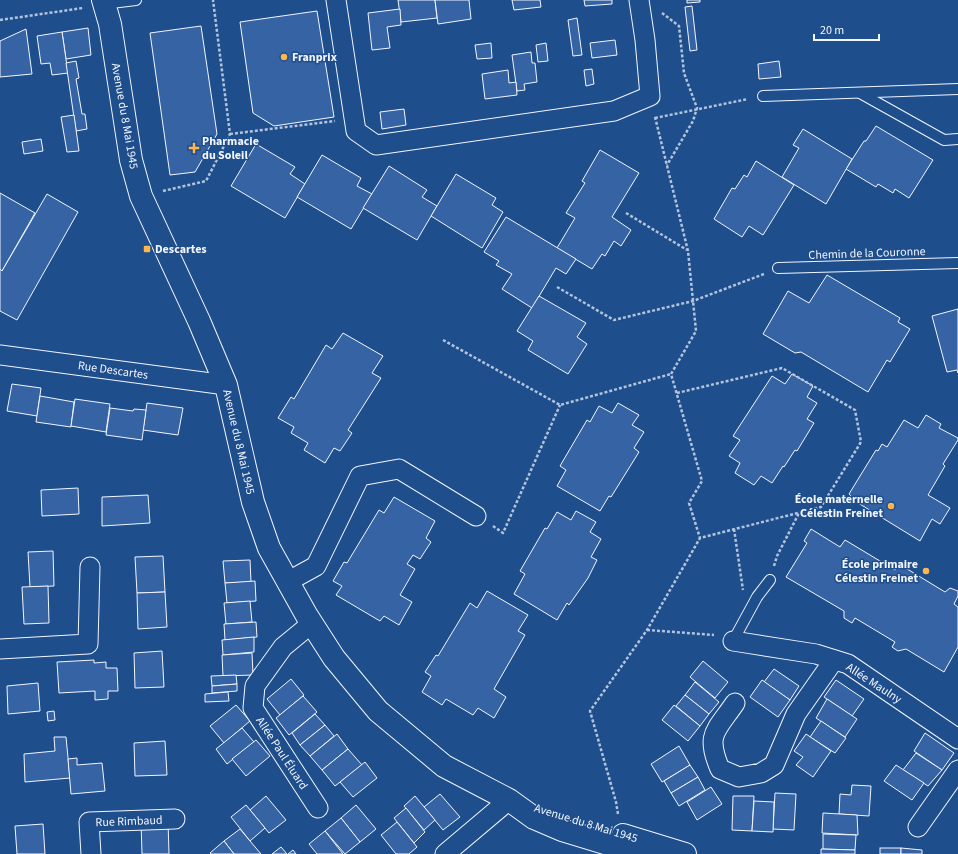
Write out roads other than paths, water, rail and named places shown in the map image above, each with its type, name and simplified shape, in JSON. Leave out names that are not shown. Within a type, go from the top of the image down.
[{"type":"street","points":[[336,0],[355,125],[376,145],[614,111],[650,96],[645,40],[648,4]]},
{"type":"street","name":"Avenue du 8 Mai 1945","points":[[103,2],[110,24],[131,160],[141,196],[199,321],[226,385],[253,502],[269,548],[311,624],[334,658],[378,711],[444,766],[509,800],[534,818],[562,830],[617,845],[641,854]]},
{"type":"street","name":"Rue Descartes","points":[[0,355],[226,385]]},
{"type":"street","points":[[287,582],[316,566],[360,476],[399,469],[476,516]]},
{"type":"street","points":[[0,649],[88,644],[90,567]]},
{"type":"street","name":"Allée Paul Éluard","points":[[311,624],[283,647],[255,686],[253,708],[318,808]]},
{"type":"street","name":"Allée Maulny","points":[[733,641],[816,654],[848,664],[958,740]]},
{"type":"street","points":[[735,703],[712,736],[714,753],[720,769],[738,777],[761,773],[774,765],[796,714],[834,660]]},
{"type":"street","points":[[918,827],[958,770]]},
{"type":"street","points":[[445,854],[509,800]]},
{"type":"street","name":"Rue Rimbaud","points":[[91,854],[89,822],[175,819]]},
{"type":"street","name":"Avenue du 8 Mai 1945","points":[[617,845],[685,854]]},
{"type":"lane","points":[[103,2],[136,0]]},
{"type":"lane","points":[[763,96],[958,89]]},
{"type":"lane","points":[[860,93],[944,140],[958,139]]},
{"type":"lane","name":"Chemin de la Couronne","points":[[778,268],[958,263]]},
{"type":"lane","points":[[733,641],[757,597],[770,580]]},
{"type":"place","name":"Franprix","points":[[284,57]]},
{"type":"place","name":"Pharmacie du Soleil","points":[[194,148]]},
{"type":"place","name":"Descartes","points":[[147,249]]},
{"type":"place","name":"École maternelle Célestin Freinet","points":[[891,506]]},
{"type":"place","name":"École primaire Célestin Freinet","points":[[926,571]]}]
